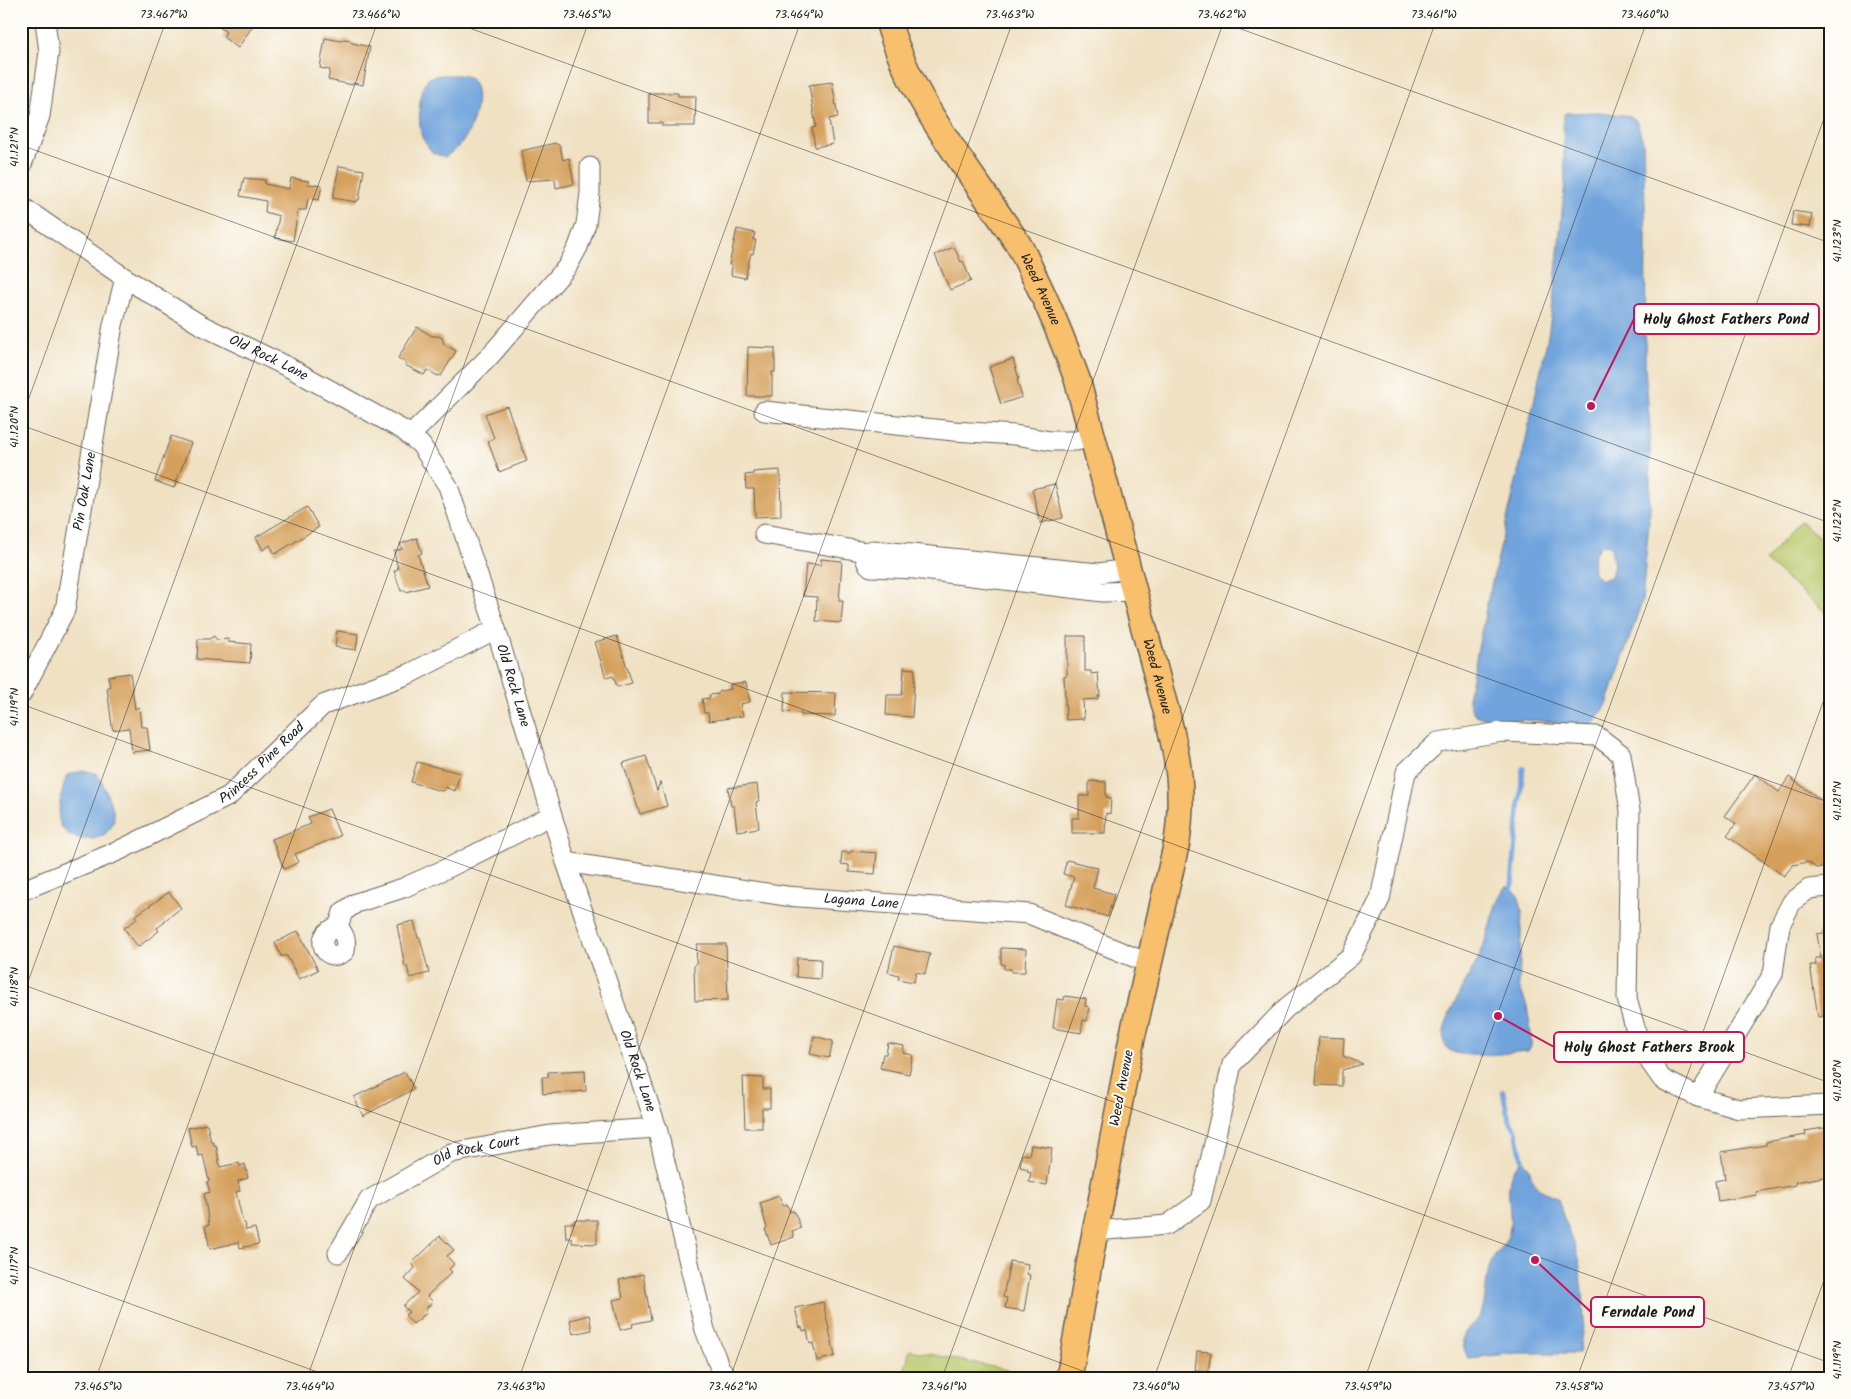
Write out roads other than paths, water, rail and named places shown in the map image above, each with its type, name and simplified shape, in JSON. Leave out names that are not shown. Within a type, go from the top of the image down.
[{"type":"main road","name":"Weed Avenue","points":[[888,21],[898,52],[944,137],[1019,245],[1046,301],[1077,379],[1174,742],[1181,786],[1177,842],[1132,1038],[1069,1378]]},
{"type":"street","points":[[21,167],[40,116],[49,52],[45,21]]},
{"type":"street","points":[[410,436],[489,357],[567,266],[578,247],[586,224],[590,193],[590,167]]},
{"type":"street","name":"Old Rock Lane","points":[[21,206],[126,278],[201,325],[305,376],[403,430],[421,445],[448,486],[496,629],[566,862],[657,1128],[705,1330],[720,1368],[728,1378]]},
{"type":"street","name":"Pin Oak Lane","points":[[21,695],[65,610],[113,325],[126,278]]},
{"type":"street","points":[[764,411],[954,431],[1015,435],[1051,441],[1077,441],[1092,436]]},
{"type":"street","points":[[764,534],[866,552],[866,563],[872,567],[914,569],[1103,592],[1131,580]]},
{"type":"street","name":"Princess Pine Road","points":[[21,891],[118,850],[229,796],[323,704],[409,674],[496,629]]},
{"type":"street","points":[[1095,1231],[1167,1225],[1201,1201],[1232,1064],[1286,1008],[1351,956],[1380,899],[1406,772],[1438,742],[1502,732],[1597,736],[1621,754],[1630,811],[1628,999],[1641,1048],[1662,1079],[1698,1096],[1739,1109],[1830,1105]]},
{"type":"street","points":[[338,927],[343,912],[356,903],[403,888],[450,867],[552,815]]},
{"type":"street","name":"Lagana Lane","points":[[566,862],[786,896],[1029,914],[1148,963]]},
{"type":"street","points":[[1698,1096],[1773,974],[1780,925],[1792,902],[1809,889],[1828,887]]},
{"type":"street","name":"Old Rock Court","points":[[338,1253],[369,1200],[451,1153],[550,1135],[657,1128]]},
{"type":"water","points":[[444,75],[466,76],[474,83],[477,98],[476,107],[472,125],[465,138],[456,149],[445,157],[433,153],[422,137],[419,116],[420,99],[424,85],[430,78]]},
{"type":"water","points":[[1600,112],[1631,116],[1637,122],[1643,142],[1646,238],[1645,367],[1650,427],[1650,510],[1642,601],[1607,705],[1593,724],[1487,719],[1474,714],[1468,698],[1488,599],[1524,448],[1548,336],[1565,182],[1563,119],[1565,113]],"holes":[[[1604,544],[1609,545],[1614,565],[1611,577],[1601,580],[1594,573],[1594,556],[1597,550]]]},
{"type":"water","points":[[82,771],[96,773],[102,781],[112,806],[113,823],[109,830],[96,838],[87,839],[71,836],[60,824],[60,799],[67,775]]},
{"type":"water","points":[[1505,887],[1510,887],[1515,892],[1520,901],[1522,911],[1519,986],[1527,1006],[1531,1046],[1528,1051],[1499,1054],[1464,1055],[1455,1053],[1448,1049],[1444,1041],[1444,1030],[1448,1017],[1480,955],[1497,903]]},
{"type":"water","points":[[1521,1162],[1525,1163],[1529,1168],[1537,1187],[1558,1199],[1579,1258],[1584,1318],[1579,1353],[1517,1353],[1468,1358],[1464,1348],[1464,1335],[1479,1318],[1485,1300],[1490,1265],[1508,1236],[1510,1227],[1510,1177],[1514,1169]]},
{"type":"waterway","points":[[1511,894],[1523,768]]},
{"type":"waterway","points":[[1503,1091],[1507,1112],[1516,1130],[1524,1169]]},
{"type":"place","name":"Holy Ghost Fathers Pond","points":[[1591,406]]},
{"type":"place","name":"Holy Ghost Fathers Brook","points":[[1498,1016]]},
{"type":"place","name":"Ferndale Pond","points":[[1535,1260]]}]
